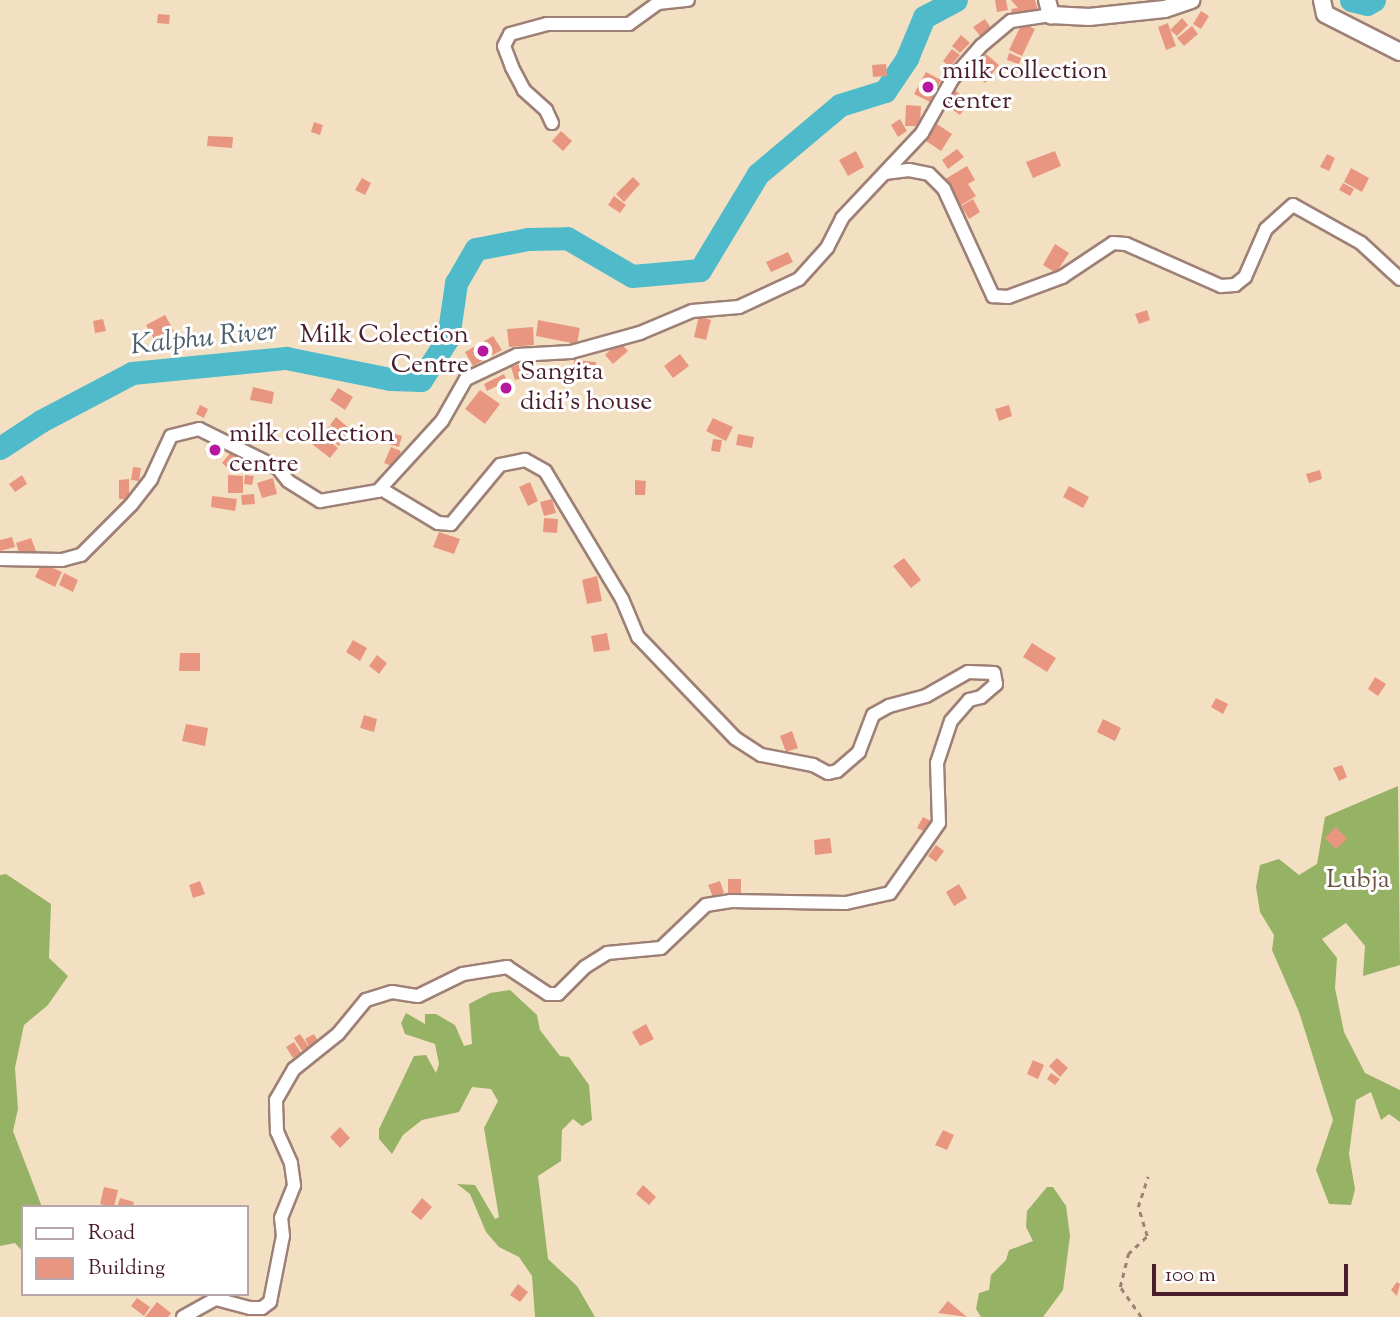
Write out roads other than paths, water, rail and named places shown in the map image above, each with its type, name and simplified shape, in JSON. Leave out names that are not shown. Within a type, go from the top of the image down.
[{"type":"street","points":[[552,123],[546,110],[524,90],[512,66],[504,46],[510,34],[547,24],[629,24],[658,3],[688,0]]},
{"type":"street","points":[[0,559],[62,560],[81,555],[131,505],[151,479],[171,436],[199,429],[278,468],[288,481],[320,501],[383,489],[442,421],[466,379],[517,355],[571,352],[640,333],[692,311],[739,307],[799,279],[827,248],[842,218],[922,133],[953,78],[981,46],[1011,21],[1049,7],[1120,15],[1191,0]]},
{"type":"street","points":[[1322,0],[1325,14],[1400,52]]},
{"type":"street","points":[[885,173],[909,170],[929,174],[944,189],[993,296],[1008,297],[1062,277],[1113,243],[1126,244],[1221,286],[1235,285],[1245,277],[1266,229],[1293,205],[1361,243],[1400,279]]},
{"type":"street","points":[[183,1317],[216,1298],[250,1308],[262,1308],[270,1302],[283,1236],[281,1218],[294,1185],[291,1163],[277,1131],[276,1100],[295,1069],[338,1034],[366,1000],[392,992],[418,996],[463,974],[507,967],[548,994],[558,994],[585,967],[607,953],[661,948],[706,905],[730,901],[846,903],[890,893],[939,822],[937,763],[951,721],[969,700],[981,697],[996,684],[994,674],[968,672],[926,696],[889,705],[873,715],[859,752],[837,771],[828,773],[813,765],[771,758],[735,738],[638,637],[622,599],[545,471],[525,460],[500,465],[451,524],[438,523],[411,510],[383,489]]},
{"type":"waterway","name":"Kalphu River","points":[[0,448],[41,421],[132,373],[286,358],[390,379],[421,380],[448,338],[456,283],[476,249],[528,239],[567,238],[632,276],[700,270],[758,174],[840,105],[885,91],[907,58],[924,17],[956,0]]},
{"type":"waterway","points":[[1351,0],[1367,4],[1374,0]]},
{"type":"place","name":"milk collection center","points":[[928,87]]},
{"type":"place","name":"Milk Colection Centre","points":[[483,351]]},
{"type":"place","name":"Sangita didi's house","points":[[506,388]]},
{"type":"place","name":"milk collection centre","points":[[215,450]]},
{"type":"park label","name":"Lubja","points":[[1358,881]]}]
